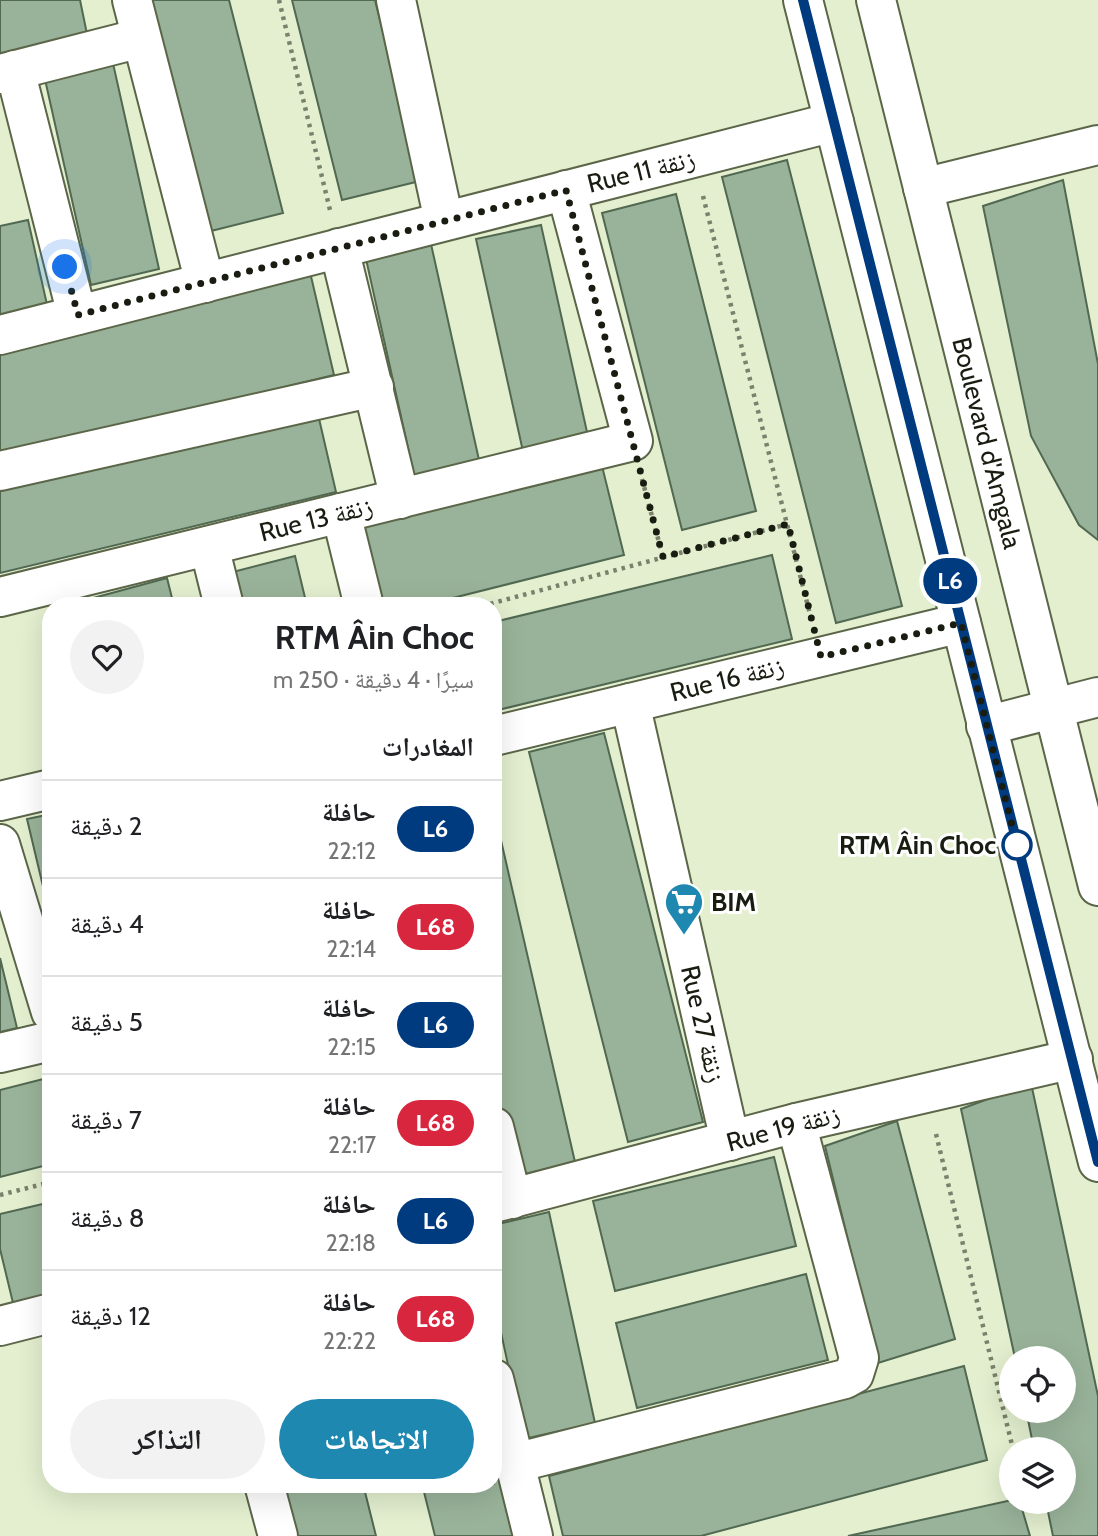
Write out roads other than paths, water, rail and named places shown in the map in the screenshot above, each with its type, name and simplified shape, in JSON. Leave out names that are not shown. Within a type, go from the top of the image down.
[{"type":"street","points":[[132,0],[205,283]]},
{"type":"street","points":[[396,0],[444,221]]},
{"type":"street","points":[[803,0],[1098,1162]]},
{"type":"street","name":"Boulevard d'Amgala","points":[[876,0],[1098,886]]},
{"type":"street","points":[[78,315],[7,72],[141,38]]},
{"type":"street","name":"Rue 11 زنقة","points":[[0,335],[834,122]]},
{"type":"street","points":[[923,188],[1098,145]]},
{"type":"street","name":"Rue 13 زنقة","points":[[0,597],[53,595],[209,545],[632,441],[566,190]]},
{"type":"street","points":[[339,248],[400,499]]},
{"type":"street","points":[[0,471],[374,387]]},
{"type":"street","points":[[341,513],[362,597]]},
{"type":"street","points":[[209,545],[223,597]]},
{"type":"street","name":"Rue 16 زنقة","points":[[502,734],[961,623]]},
{"type":"street","points":[[986,726],[1098,697]]},
{"type":"street","name":"Rue 27 زنقة","points":[[630,703],[730,1141]]},
{"type":"street","points":[[0,801],[42,791]]},
{"type":"street","points":[[0,844],[42,983]]},
{"type":"street","points":[[0,1053],[42,1043]]},
{"type":"street","name":"Rue 19 زنقة","points":[[503,1201],[796,1123],[1073,1059]]},
{"type":"street","points":[[515,1463],[845,1379],[854,1374],[859,1358],[796,1123]]},
{"type":"street","points":[[2,1316],[42,1314]]},
{"type":"street","points":[[502,1411],[533,1536]]},
{"type":"street","points":[[266,1493],[278,1536]]},
{"type":"place","name":"RTM Âin Choc","points":[[1017,845]]},
{"type":"place","name":"BIM","points":[[684,936]]}]
